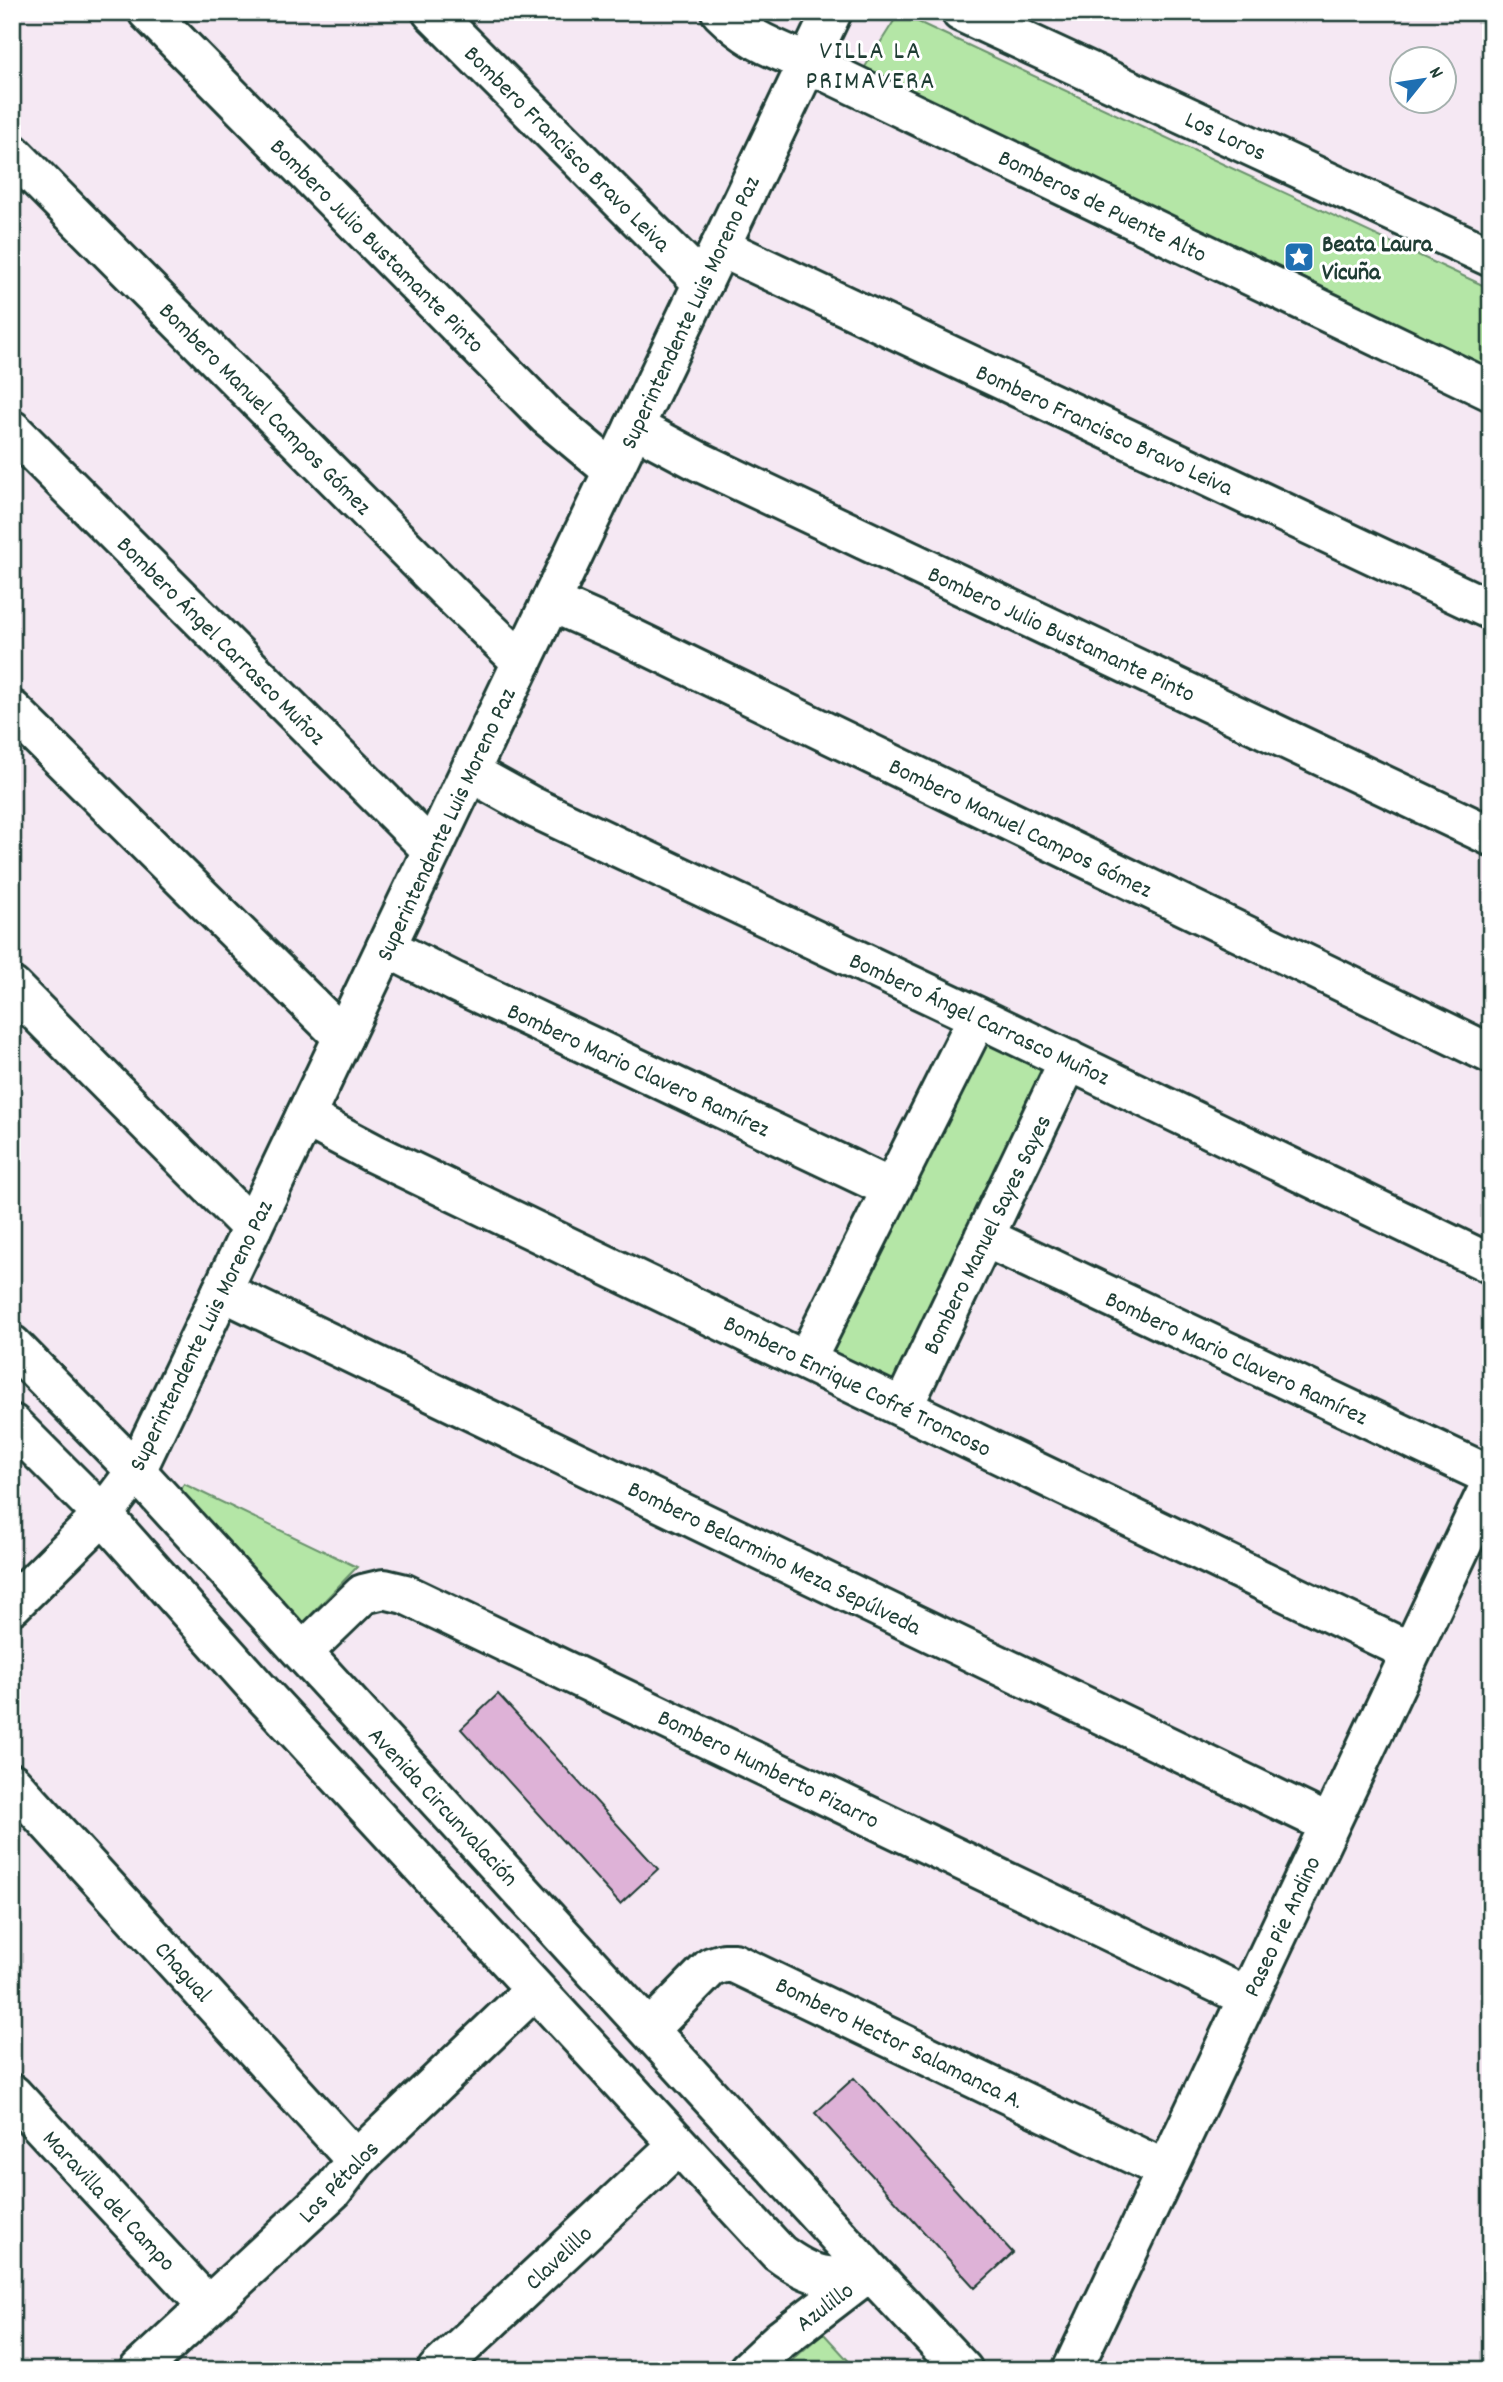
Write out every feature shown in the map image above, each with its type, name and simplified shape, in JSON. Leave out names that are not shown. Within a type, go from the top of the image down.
[{"type":"street","name":"Bombero Julio Bustamante Pinto","points":[[148,12],[547,416],[613,471]]},
{"type":"street","name":"Bombero Francisco Bravo Leiva","points":[[432,12],[703,283]]},
{"type":"street","name":"Bomberos de Puente Alto","points":[[721,12],[749,37],[1491,391]]},
{"type":"street","name":"Superintendente Luis Moreno Paz","points":[[12,1605],[103,1516],[136,1471],[832,12]]},
{"type":"street","name":"Los Loros","points":[[961,12],[1491,257]]},
{"type":"street","name":"Bombero Manuel Campos Gómez","points":[[12,153],[522,662]]},
{"type":"street","name":"Bombero Francisco Bravo Leiva","points":[[720,247],[1491,610]]},
{"type":"street","name":"Bombero Julio Bustamante Pinto","points":[[634,427],[698,461],[1491,836]]},
{"type":"street","name":"Bombero Ángel Carrasco Muñoz","points":[[12,430],[432,850]]},
{"type":"street","name":"Bombero Manuel Campos Gómez","points":[[551,602],[619,632],[1491,1054]]},
{"type":"street","points":[[12,710],[344,1037]]},
{"type":"street","name":"Bombero Ángel Carrasco Muñoz","points":[[470,772],[533,807],[1069,1060],[1491,1264]]},
{"type":"street","name":"Bombero Mario Clavero Ramírez","points":[[386,947],[892,1189]]},
{"type":"street","points":[[12,987],[253,1228]]},
{"type":"street","points":[[806,1360],[978,1017]]},
{"type":"street","name":"Bombero Manuel Sayes Sayes","points":[[903,1407],[1069,1060]]},
{"type":"street","name":"Bombero Enrique Cofré Troncoso","points":[[305,1117],[373,1153],[1411,1652]]},
{"type":"street","name":"Bombero Mario Clavero Ramírez","points":[[984,1237],[1491,1476]]},
{"type":"street","name":"Bombero Belarmino Meza Sepúlveda","points":[[222,1291],[1329,1824]]},
{"type":"street","name":"Avenida Circunvalación","points":[[12,1345],[136,1471],[963,2370]]},
{"type":"street","points":[[12,1424],[103,1516],[258,1689],[779,2253],[801,2269],[835,2277],[870,2272]]},
{"type":"street","name":"Paseo Pie Andino","points":[[1072,2370],[1491,1483]]},
{"type":"street","name":"Bombero Humberto Pizarro","points":[[303,1653],[363,1594],[384,1589],[405,1594],[1247,1997]]},
{"type":"street","name":"Chagual","points":[[12,1783],[356,2160]]},
{"type":"street","name":"Bombero Hector Salamanca A.","points":[[649,2030],[711,1968],[724,1963],[734,1963],[1166,2170]]},
{"type":"street","name":"Los Pétalos","points":[[139,2370],[333,2190],[356,2160],[535,1989]]},
{"type":"street","name":"Maravilla del Campo","points":[[12,2094],[208,2306]]},
{"type":"street","name":"Clavelillo","points":[[437,2370],[678,2145]]},
{"type":"street","name":"Azulillo","points":[[748,2370],[780,2340],[870,2272]]},
{"type":"green space","points":[[899,13],[1491,289],[1491,378],[863,70]]},
{"type":"green space","points":[[983,1033],[1051,1066],[896,1390],[825,1354]]},
{"type":"green space","points":[[184,1484],[357,1567],[301,1625],[173,1498]]},
{"type":"green space","points":[[823,2333],[857,2370],[781,2370]]},
{"type":"building","points":[[498,1694],[658,1869],[620,1904],[461,1729]]},
{"type":"building","points":[[854,2078],[1013,2253],[975,2288],[815,2113]]},
{"type":"place","name":"Beata Laura Vicuña","points":[[1299,257]]},
{"type":"district","name":"VILLA LA PRIMAVERA","points":[[871,64]]}]
